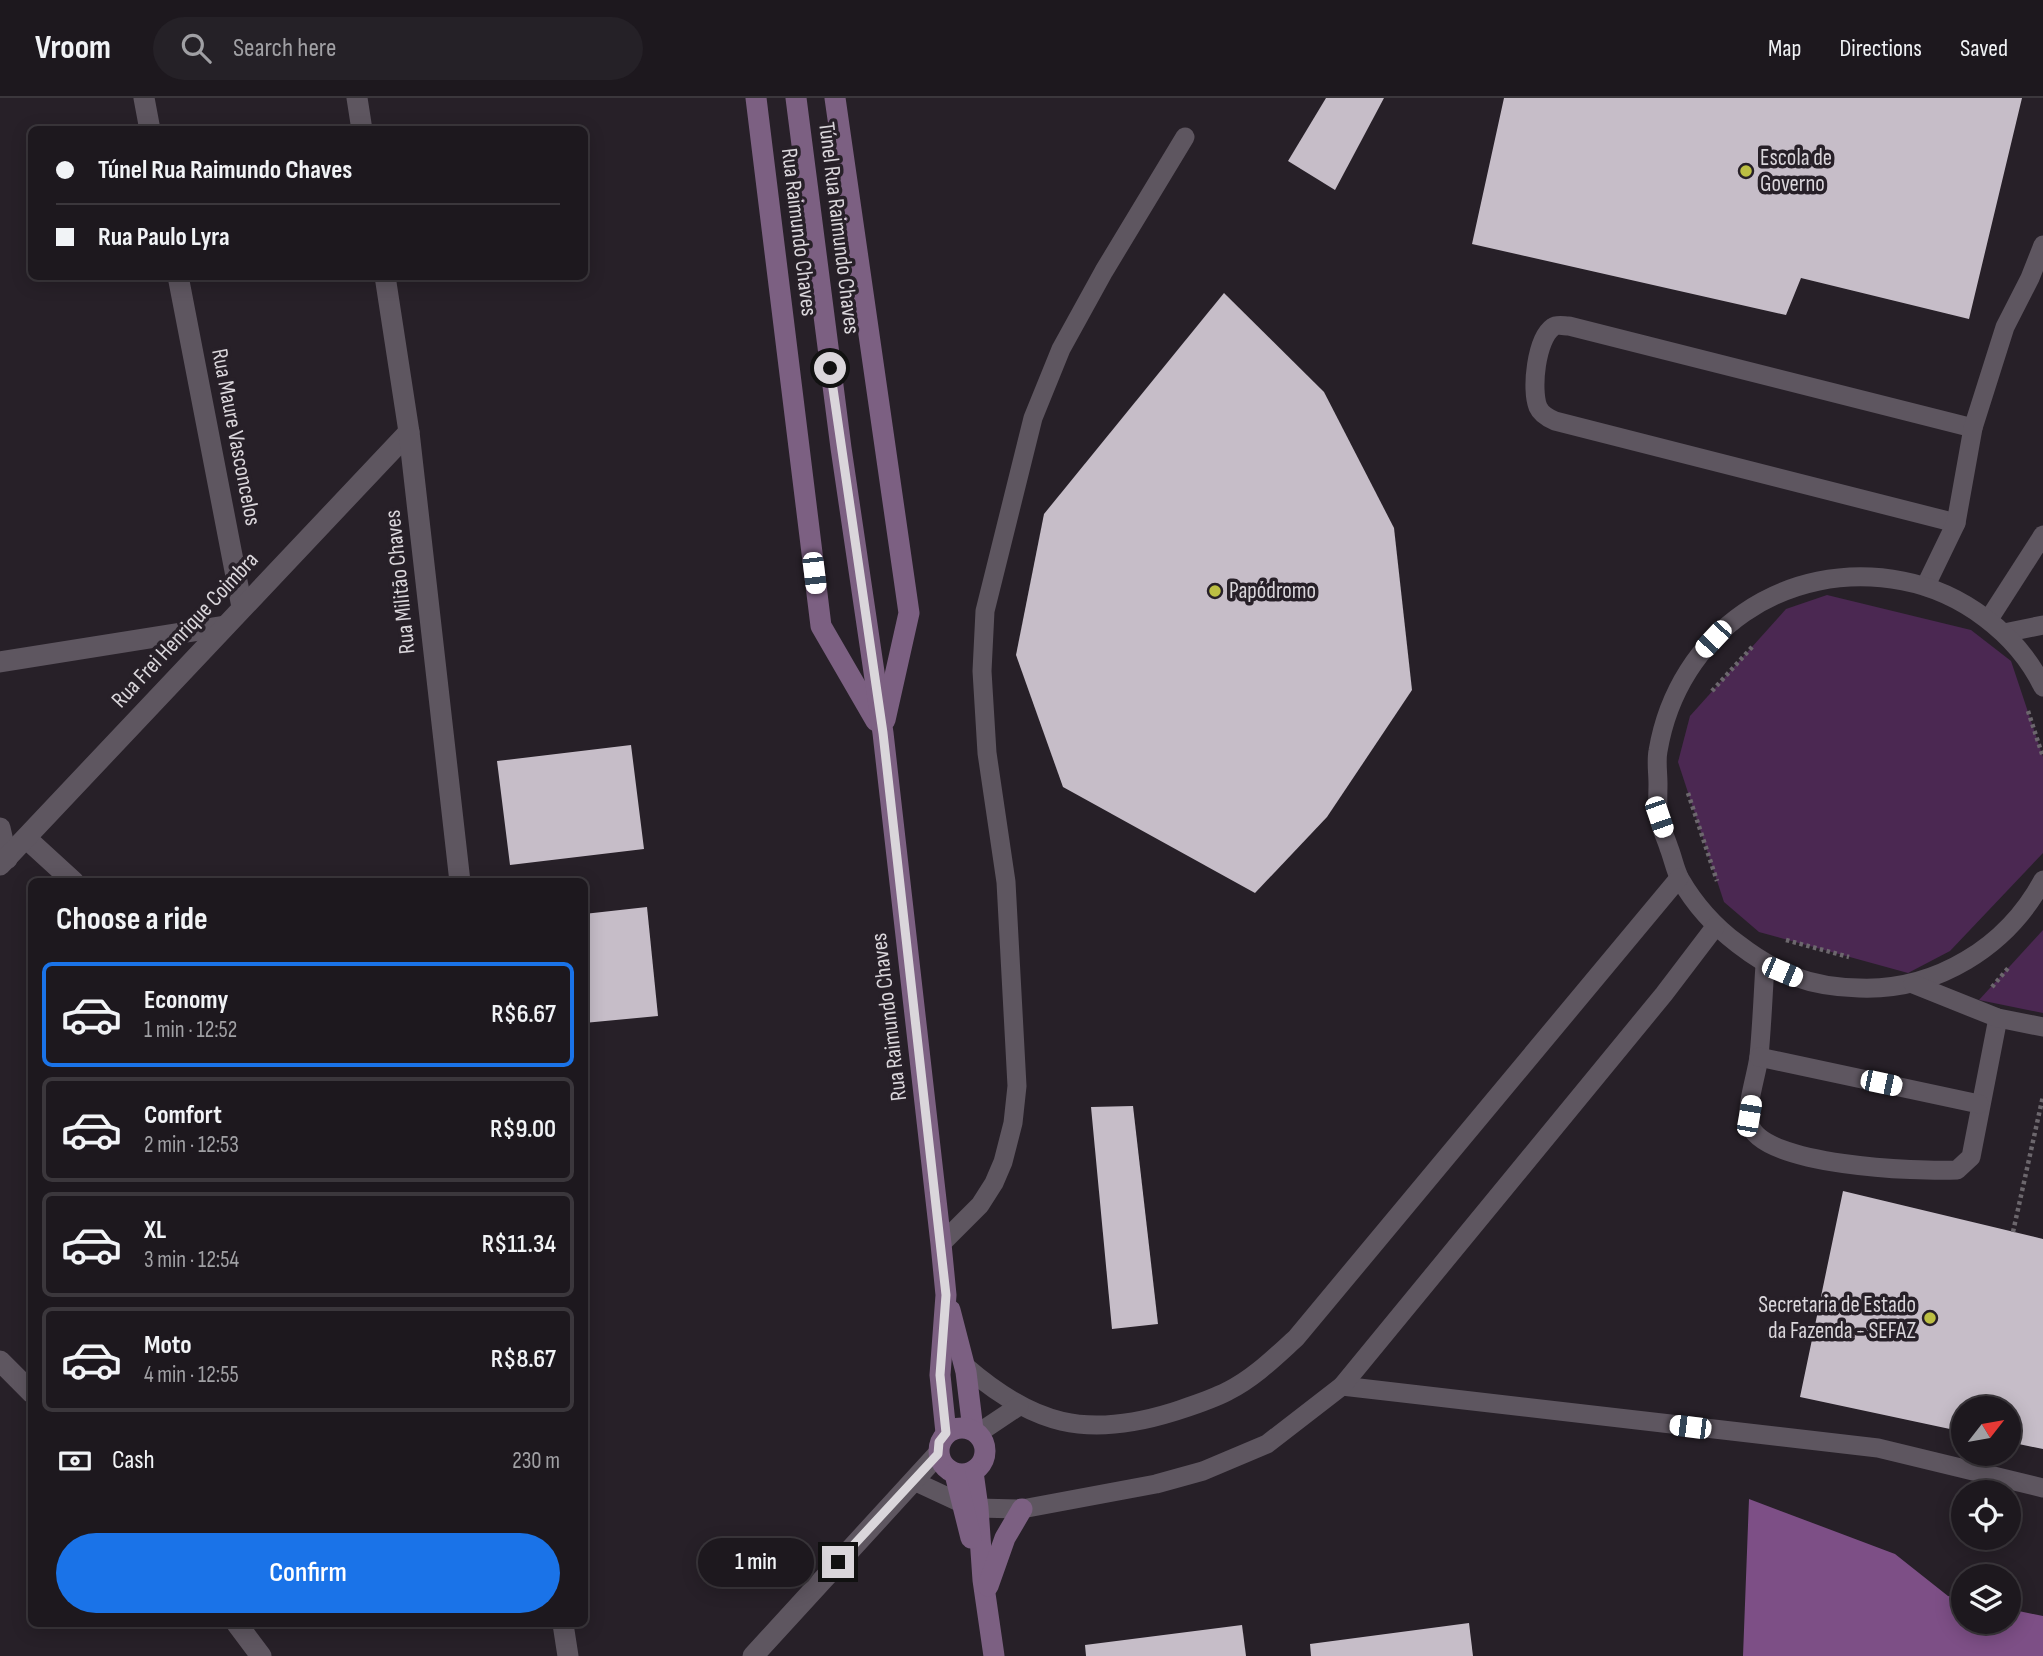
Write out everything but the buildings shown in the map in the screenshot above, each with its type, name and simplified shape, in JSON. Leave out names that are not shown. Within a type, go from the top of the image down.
[{"type":"main road","name":"Rua Raimundo Chaves","points":[[756,98],[821,626],[883,733]]},
{"type":"main road","name":"Túnel Rua Raimundo Chaves","points":[[796,98],[841,448]]},
{"type":"main road","name":"Rua Raimundo Chaves","points":[[835,98],[909,613],[883,733]]},
{"type":"main road","name":"Rua Raimundo Chaves","points":[[841,448],[883,733],[946,1295],[964,1366],[975,1432]]},
{"type":"main road","name":"Rua Raimundo Chaves","points":[[946,1295],[940,1375],[946,1433]]},
{"type":"main road","points":[[953,1467],[981,1465],[985,1454],[984,1443],[975,1432],[962,1427],[946,1433],[939,1442],[969,1505],[994,1656]]},
{"type":"main road","points":[[984,1587],[1001,1548],[1023,1509]]},
{"type":"street","points":[[144,98],[149,126]]},
{"type":"street","points":[[357,98],[361,126]]},
{"type":"street","name":"Rua Maure Vasconcelos","points":[[179,280],[242,607]]},
{"type":"street","name":"Rua Militão Chaves","points":[[386,280],[409,432],[460,878]]},
{"type":"street","name":"Rua Frei Henrique Coimbra","points":[[4,862],[409,432]]},
{"type":"street","points":[[0,662],[225,626]]},
{"type":"street","points":[[0,828],[4,862]]},
{"type":"street","points":[[27,839],[70,878]]},
{"type":"street","points":[[0,1361],[28,1389]]},
{"type":"street","points":[[753,1656],[910,1488],[953,1467]]},
{"type":"street","points":[[239,1627],[261,1656]]},
{"type":"street","points":[[563,1627],[568,1656]]},
{"type":"lane","points":[[941,1244],[980,1205],[994,1183],[1003,1162],[1013,1123],[1017,1086],[1006,882],[987,753],[982,671],[985,611],[1033,418],[1061,349],[1104,271],[1185,137]]},
{"type":"lane","points":[[1926,586],[1956,523],[1973,428],[2005,327],[2031,278],[2043,245]]},
{"type":"lane","points":[[1956,523],[1555,421],[1546,417],[1539,409],[1534,390],[1535,368],[1550,330],[1557,325],[1569,326],[1973,428]]},
{"type":"lane","points":[[1989,619],[2043,535]]},
{"type":"lane","points":[[2043,687],[2036,672],[1989,619],[1926,586],[1875,575],[1824,578],[1775,594],[1731,621],[1696,658],[1670,703],[1657,753],[1659,817],[1679,878],[1715,927],[1765,965],[1800,979],[1837,988],[1875,989],[1913,984],[1959,966],[1999,938],[2032,901],[2043,880]]},
{"type":"lane","points":[[2004,633],[2043,625]]},
{"type":"lane","points":[[964,1366],[1019,1406],[1068,1424],[1103,1426],[1145,1420],[1195,1405],[1228,1391],[1255,1374],[1296,1338],[1679,878]]},
{"type":"lane","points":[[910,1488],[969,1505],[1023,1509],[1156,1484],[1203,1471],[1267,1444],[1342,1386],[1715,927]]},
{"type":"lane","points":[[1765,965],[1759,1057],[1749,1116],[1751,1128],[1760,1140],[1804,1156],[1890,1170],[1957,1170],[1971,1157],[1979,1104],[1998,1018]]},
{"type":"lane","points":[[1913,984],[1998,1018],[2043,1027]]},
{"type":"lane","points":[[1759,1057],[1979,1104]]},
{"type":"lane","points":[[1342,1386],[1878,1448],[2043,1488]]},
{"type":"lane","points":[[975,1432],[1019,1406]]},
{"type":"path","points":[[1707,697],[1759,638]]},
{"type":"path","points":[[1686,788],[1720,890]]},
{"type":"path","points":[[1784,939],[1858,959]]},
{"type":"path","points":[[2013,1232],[2043,1096]]},
{"type":"shaded area","points":[[1827,595],[1971,630],[2011,661],[2043,757],[2043,853],[1950,951],[1908,973],[1759,932],[1724,902],[1678,762],[1690,716],[1786,609]]},
{"type":"shaded area","points":[[2043,930],[2043,1013],[1979,1000]]},
{"type":"shaded area","points":[[1749,1499],[1895,1554],[1951,1597],[1951,1634],[2021,1634],[2021,1611],[2043,1616],[2043,1656],[1743,1656]]},
{"type":"place","name":"Escola de Governo","points":[[1746,171]]},
{"type":"place","name":"Papódromo","points":[[1215,591]]},
{"type":"place","name":"Secretaria de Estado da Fazenda - SEFAZ","points":[[1930,1318]]},
{"type":"route","points":[[830,368],[883,733],[946,1295],[940,1375],[946,1433],[939,1442],[938,1454],[838,1562]]}]
